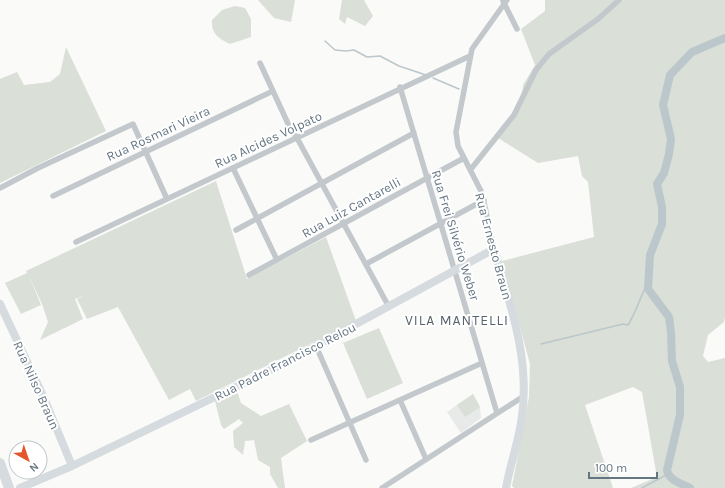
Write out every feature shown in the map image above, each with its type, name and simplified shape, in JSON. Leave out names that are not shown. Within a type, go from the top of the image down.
[{"type":"highway","points":[[0,464],[9,488]]},
{"type":"highway","points":[[0,484],[9,488]]},
{"type":"street","points":[[471,169],[514,115],[536,70],[549,54],[598,19],[619,0]]},
{"type":"street","points":[[505,1],[517,29]]},
{"type":"street","name":"Rua Ernesto Braun","points":[[505,1],[472,49],[456,132],[458,146],[471,169],[484,200],[494,249],[518,331],[522,353],[524,396],[522,417],[506,488]]},
{"type":"street","name":"Rua Alcides Volpato","points":[[76,242],[297,138],[400,87],[470,56]]},
{"type":"street","points":[[260,64],[291,130],[297,138],[389,306]]},
{"type":"street","name":"Rua Frei Silvério Weber","points":[[400,87],[456,270],[497,413]]},
{"type":"street","name":"Rua Rosmari Vieira","points":[[53,196],[272,91]]},
{"type":"street","points":[[0,188],[38,168],[133,124],[167,199]]},
{"type":"street","points":[[236,230],[414,133]]},
{"type":"street","name":"Rua Luiz Cantarelli","points":[[249,274],[464,158]]},
{"type":"street","points":[[233,168],[276,260]]},
{"type":"street","points":[[366,264],[484,200]]},
{"type":"street","name":"Rua Padre Francisco Relou","points":[[20,488],[72,466],[262,374],[494,249]]},
{"type":"street","name":"Rua Nilso Braun","points":[[0,304],[44,398],[72,466]]},
{"type":"street","points":[[316,346],[366,460]]},
{"type":"street","points":[[311,440],[482,363]]},
{"type":"street","points":[[382,488],[524,396]]},
{"type":"street","points":[[400,400],[426,459]]},
{"type":"shaded area","points":[[258,0],[295,0],[291,22],[274,18]]},
{"type":"shaded area","points":[[342,0],[364,0],[373,16],[365,26],[347,17],[345,24],[339,19]]},
{"type":"shaded area","points":[[545,0],[725,0],[725,317],[724,322],[708,335],[703,356],[708,362],[725,358],[725,488],[631,488],[657,477],[642,392],[633,387],[585,405],[613,488],[514,488],[512,486],[529,397],[530,364],[502,261],[594,237],[588,182],[582,176],[578,156],[538,163],[498,138],[522,96],[523,85],[535,65],[521,29],[545,11]]},
{"type":"shaded area","points":[[235,6],[245,8],[251,19],[251,37],[230,44],[216,35],[213,29],[212,20],[222,10]]},
{"type":"shaded area","points":[[66,47],[106,131],[0,183],[0,79],[17,72],[24,85],[50,82],[60,74]]},
{"type":"shaded area","points":[[216,181],[247,279],[326,237],[356,321],[196,401],[190,389],[169,400],[118,307],[87,319],[77,299],[85,295],[75,299],[83,319],[40,340],[48,322],[42,304],[29,276],[41,305],[21,314],[5,283],[27,273],[26,271]]},
{"type":"shaded area","points":[[379,328],[403,383],[367,399],[343,343]]},
{"type":"shaded area","points":[[237,391],[241,403],[261,416],[289,404],[307,441],[281,458],[285,488],[278,488],[270,474],[270,467],[258,460],[254,440],[245,441],[243,455],[234,447],[233,431],[243,423],[239,419],[224,429],[221,425],[215,401]]},
{"type":"shaded area","points":[[473,394],[480,407],[481,418],[461,433],[447,412]]},
{"type":"shaded area","points":[[473,394],[480,407],[465,417],[457,405]]},
{"type":"waterway","points":[[690,488],[670,477],[667,470],[680,415],[680,387],[672,361],[669,317],[648,289],[650,255],[662,224],[662,207],[657,184],[664,173],[671,139],[663,105],[670,75],[692,52],[725,38]]},
{"type":"waterway","points":[[325,41],[335,50],[354,50],[367,57],[380,56],[399,66],[426,75]]},
{"type":"waterway","points":[[433,78],[459,89]]},
{"type":"waterway","points":[[541,344],[623,324],[628,325],[649,281]]},
{"type":"waterway","points":[[642,488],[668,474]]},
{"type":"district","name":"VILA MANTELLI","points":[[457,320]]}]
